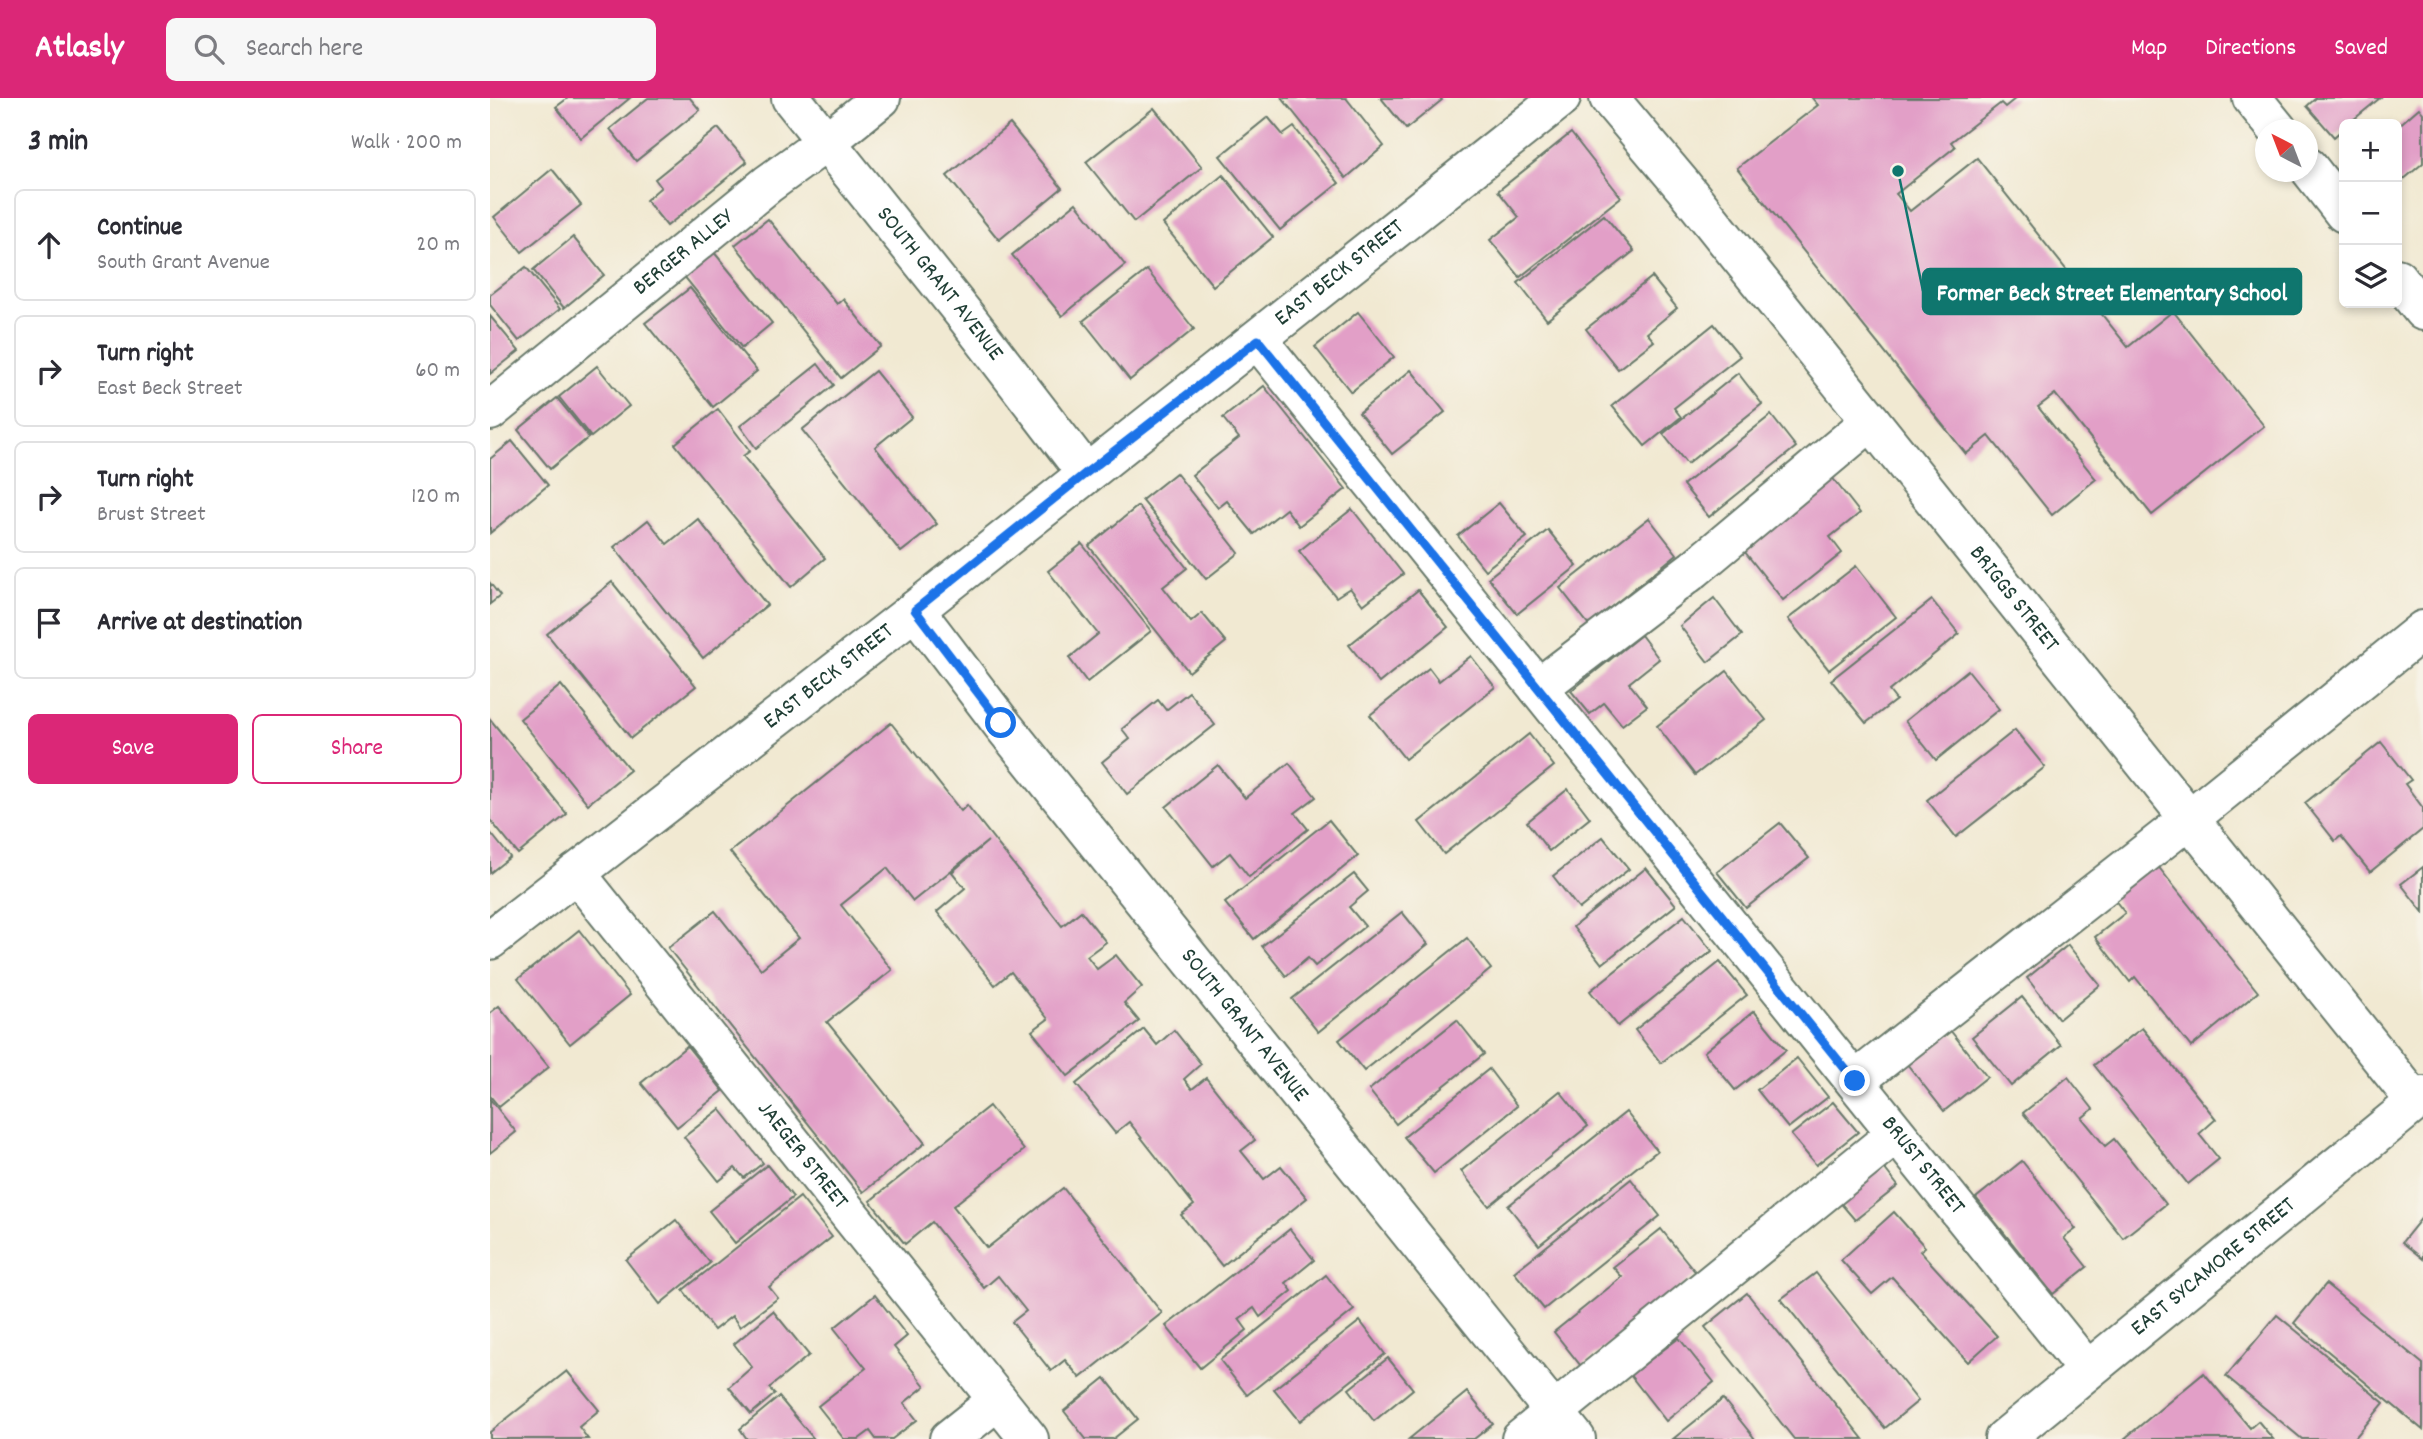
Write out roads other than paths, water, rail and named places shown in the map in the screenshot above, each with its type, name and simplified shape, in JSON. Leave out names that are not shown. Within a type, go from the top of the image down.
[{"type":"street","name":"SOUTH GRANT AVENUE","points":[[792,98],[1086,473]]},
{"type":"street","name":"BERGER ALLEY","points":[[490,411],[768,184],[827,142],[881,98]]},
{"type":"street","name":"EAST BECK STREET","points":[[490,940],[915,610],[1561,98]]},
{"type":"street","name":"BRIGGS STREET","points":[[1609,98],[1683,186],[2189,819],[2420,1099]]},
{"type":"street","points":[[2318,180],[2339,207]]},
{"type":"street","points":[[2402,284],[2423,311]]},
{"type":"street","name":"BRUST STREET","points":[[1258,340],[2087,1370]]},
{"type":"street","points":[[1538,688],[1694,569],[1871,421]]},
{"type":"street","name":"SOUTH GRANT AVENUE","points":[[915,610],[1001,723],[1565,1426]]},
{"type":"street","points":[[1855,1081],[2189,819],[2423,629]]},
{"type":"street","name":"JAEGER STREET","points":[[576,873],[1029,1439]]},
{"type":"street","name":"EAST SYCAMORE STREET","points":[[2004,1439],[2420,1099]]},
{"type":"street","points":[[1521,1439],[1565,1426],[1896,1134]]},
{"type":"street","points":[[949,1439],[998,1400]]},
{"type":"place","name":"Former Beck Street Elementary School","points":[[1898,171]]}]
